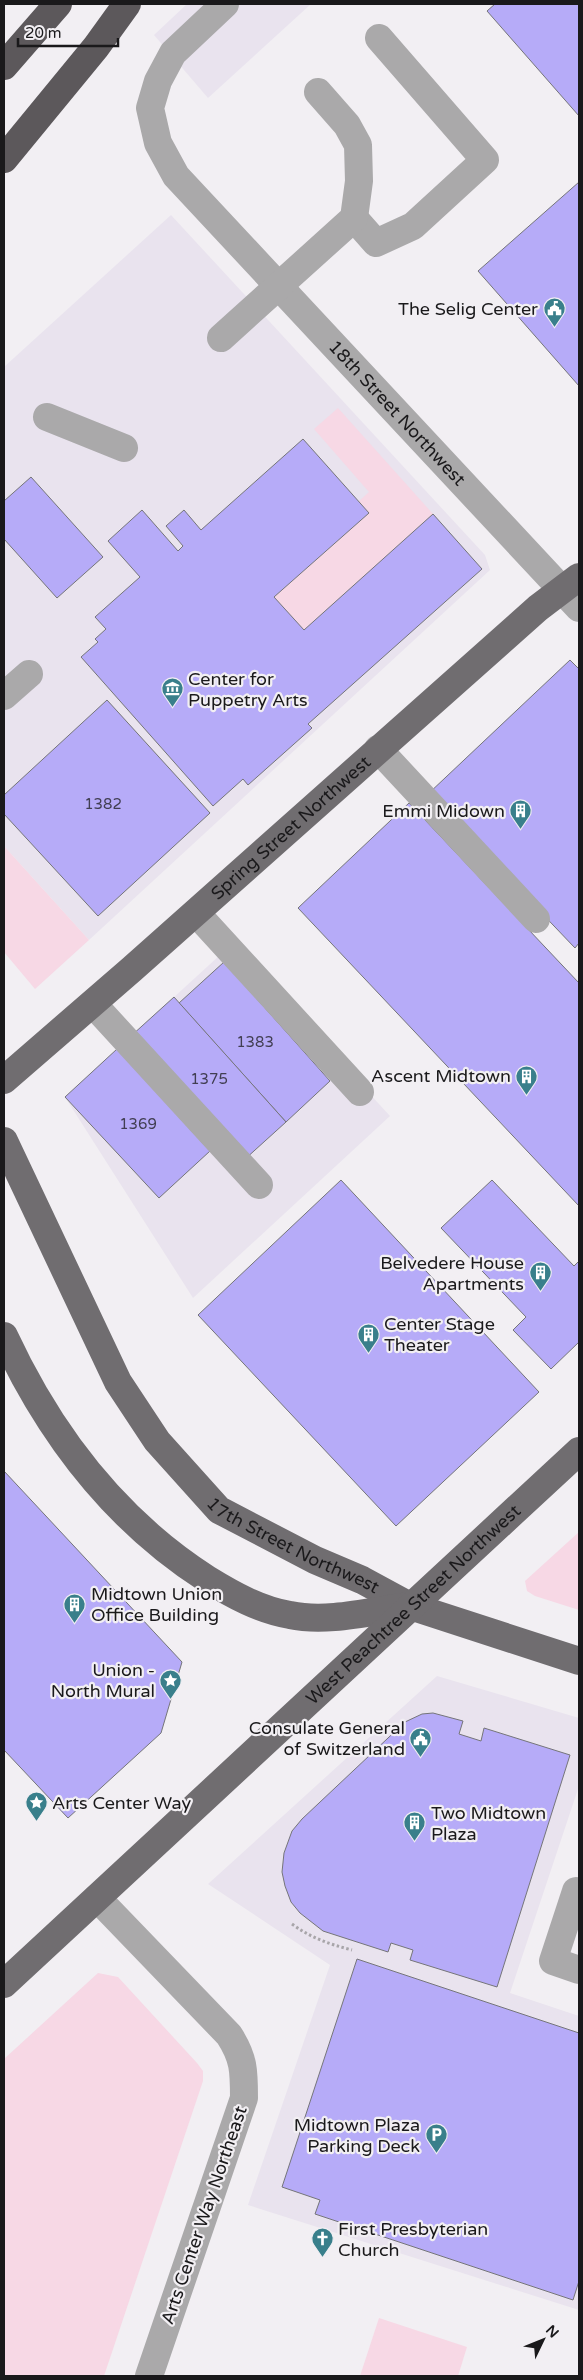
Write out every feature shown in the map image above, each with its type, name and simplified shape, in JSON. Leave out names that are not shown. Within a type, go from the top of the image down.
[{"type":"highway","points":[[4,66],[58,4]]},
{"type":"highway","points":[[4,159],[96,47],[127,4]]},
{"type":"main road","name":"Spring Street Northwest","points":[[4,1080],[196,913],[538,608],[574,592]]},
{"type":"main road","name":"17th Street Northwest","points":[[4,1141],[118,1382],[158,1441],[219,1510],[315,1560],[362,1580],[410,1606]]},
{"type":"main road","name":"17th Street Northwest","points":[[4,1336],[62,1439],[87,1472],[117,1507],[184,1564],[242,1599],[290,1616],[325,1617],[410,1606]]},
{"type":"main road","name":"West Peachtree Street Northwest","points":[[4,1984],[579,1451]]},
{"type":"main road","points":[[410,1606],[579,1661]]},
{"type":"street","name":"18th Street Northwest","points":[[225,4],[173,53],[158,81],[150,108],[158,144],[176,176],[279,286],[574,592]]},
{"type":"street","points":[[354,218],[376,243],[413,226],[485,160],[379,38]]},
{"type":"street","points":[[221,338],[354,218],[359,181],[358,145],[348,125],[318,92]]},
{"type":"street","points":[[47,417],[124,448]]},
{"type":"street","points":[[4,696],[28,674]]},
{"type":"street","points":[[378,749],[536,920]]},
{"type":"street","points":[[196,913],[360,1092]]},
{"type":"street","points":[[93,1004],[259,1185]]},
{"type":"street","points":[[578,1889],[553,1961],[579,1970]]},
{"type":"street","name":"Arts Center Way Northeast","points":[[97,1898],[229,2035],[239,2050],[244,2066],[244,2098],[149,2376]]},
{"type":"path","points":[[292,1924],[309,1936],[328,1944],[352,1950]]},
{"type":"shaded area","points":[[187,4],[311,4],[208,98],[154,35]]},
{"type":"shaded area","name":"Center for Puppetry Arts","points":[[171,215],[485,555],[490,570],[89,940],[4,846],[4,367]]},
{"type":"shaded area","points":[[338,408],[433,514],[304,630],[274,597],[369,513],[358,502],[369,492],[314,429]]},
{"type":"shaded area","points":[[4,846],[89,940],[35,989],[4,952]]},
{"type":"shaded area","points":[[232,944],[390,1116],[193,1298],[65,1097]]},
{"type":"shaded area","points":[[579,1532],[579,1610],[535,1596],[527,1591],[525,1581]]},
{"type":"shaded area","points":[[437,1676],[579,1718],[579,1786],[510,1993],[579,2016],[579,2310],[248,2205],[330,1965],[208,1884]]},
{"type":"shaded area","points":[[98,1973],[118,1977],[197,2063],[203,2071],[203,2081],[104,2376],[4,2376],[4,2059]]},
{"type":"shaded area","points":[[379,2318],[467,2347],[458,2376],[360,2376]]},
{"type":"building","points":[[495,4],[579,4],[579,116],[487,11]]},
{"type":"building","name":"The Selig Center","points":[[579,182],[579,386],[478,271]]},
{"type":"building","points":[[303,439],[369,513],[274,597],[304,630],[433,514],[482,569],[308,724],[312,728],[248,785],[243,779],[213,806],[81,657],[98,642],[95,639],[106,629],[95,617],[140,577],[108,541],[142,510],[178,551],[183,546],[166,526],[184,510],[201,530]]},
{"type":"building","points":[[31,477],[103,557],[57,598],[4,539],[4,501]]},
{"type":"building","name":"Emmi Midown","points":[[570,660],[579,669],[579,943],[575,948],[428,794]]},
{"type":"building","points":[[107,700],[210,813],[98,916],[4,814],[4,795]]},
{"type":"building","name":"Ascent Midtown","points":[[409,803],[579,983],[579,1206],[298,908]]},
{"type":"building","points":[[224,962],[330,1081],[286,1122],[179,1003]]},
{"type":"building","points":[[174,997],[286,1122],[244,1160],[131,1036]]},
{"type":"building","points":[[117,1049],[210,1151],[159,1198],[65,1097]]},
{"type":"building","name":"Center Stage Theater","points":[[341,1180],[539,1392],[396,1526],[198,1315]]},
{"type":"building","name":"Belvedere House Apartments","points":[[492,1180],[574,1266],[579,1261],[579,1342],[551,1369],[513,1330],[526,1317],[441,1228]]},
{"type":"building","name":"Midtown Union Office Building","points":[[4,1471],[182,1662],[161,1733],[68,1818],[4,1750]]},
{"type":"building","name":"Two Midtown Plaza","points":[[433,1713],[463,1721],[459,1734],[481,1741],[484,1728],[570,1755],[497,1987],[410,1960],[413,1950],[391,1943],[388,1952],[323,1931],[300,1913],[291,1902],[285,1886],[282,1872],[284,1853],[292,1831],[302,1819],[405,1722],[422,1714]]},
{"type":"building","name":"Midtown Plaza Parking Deck","points":[[357,1959],[579,2033],[579,2281],[573,2300],[315,2214],[320,2200],[282,2187]]},
{"type":"place","name":"The Selig Center","points":[[554,328]]},
{"type":"place","name":"Center for Puppetry Arts","points":[[172,708]]},
{"type":"place","name":"Emmi Midown","points":[[521,830]]},
{"type":"place","name":"Ascent Midtown","points":[[527,1095]]},
{"type":"place","name":"Belvedere House Apartments","points":[[540,1292]]},
{"type":"place","name":"Center Stage Theater","points":[[368,1353]]},
{"type":"place","name":"Midtown Union Office Building","points":[[75,1623]]},
{"type":"place","name":"Union - North Mural","points":[[171,1699]]},
{"type":"place","name":"Consulate General of Switzerland","points":[[421,1757]]},
{"type":"place","name":"Arts Center Way","points":[[36,1822]]},
{"type":"place","name":"Two Midtown Plaza","points":[[415,1842]]},
{"type":"place","name":"Midtown Plaza Parking Deck","points":[[436,2154]]},
{"type":"place","name":"First Presbyterian Church","points":[[322,2258]]}]
